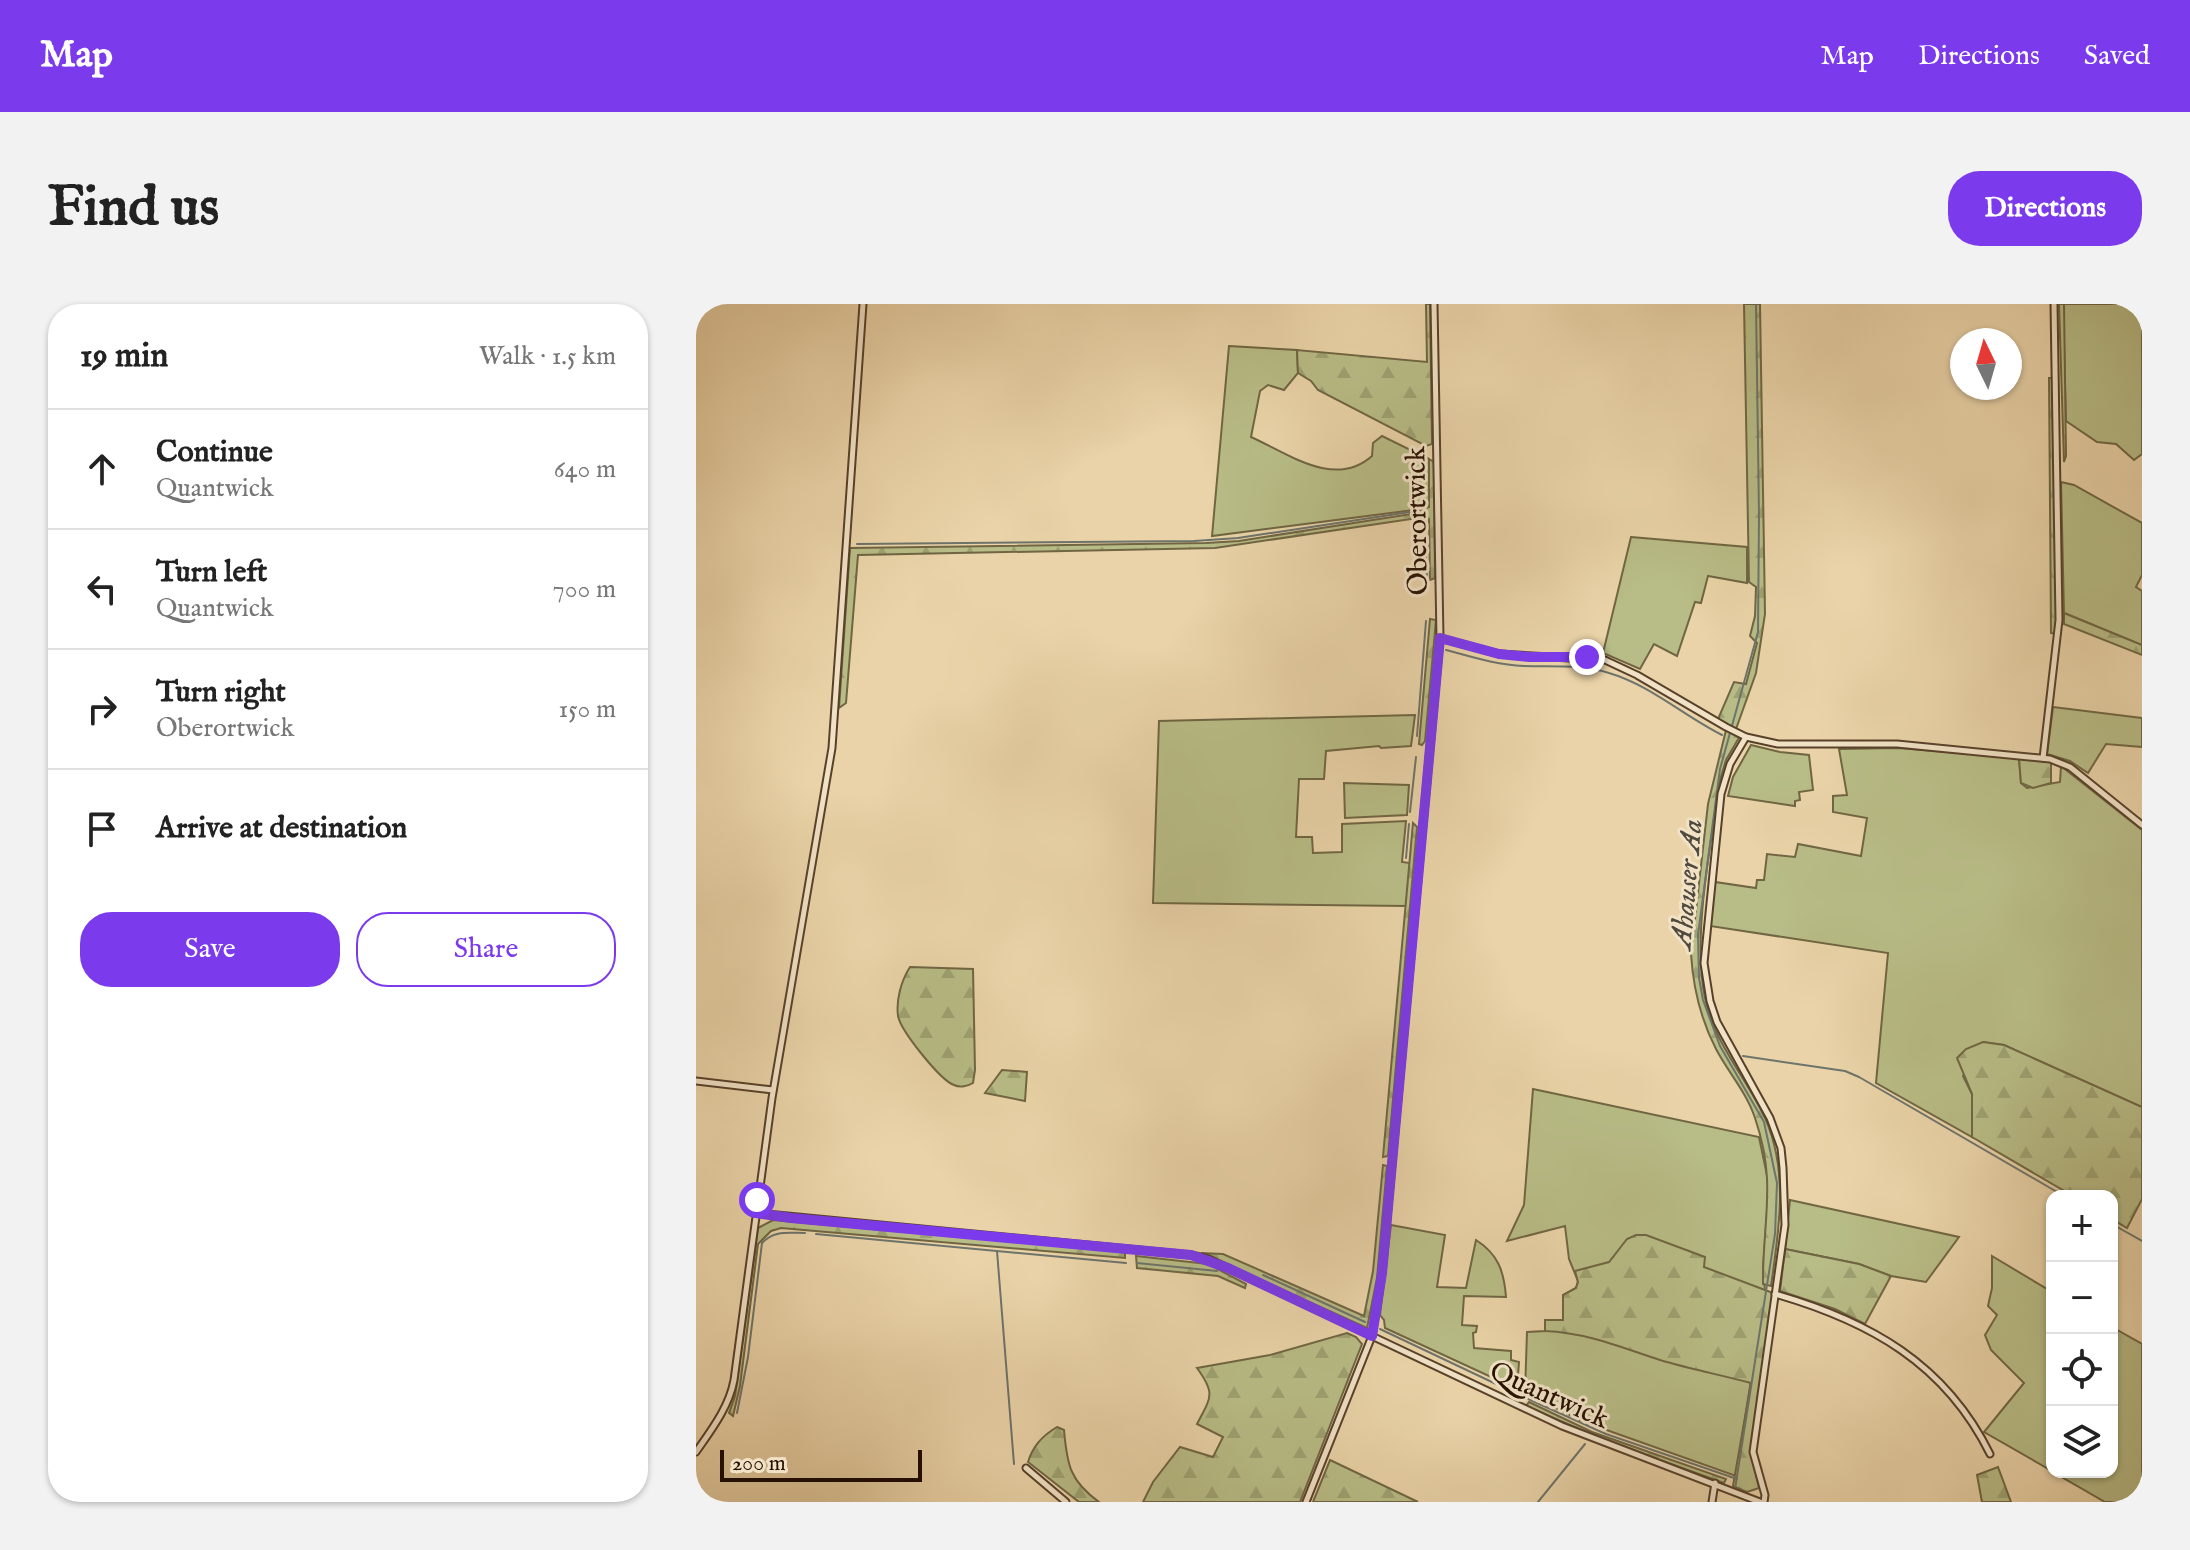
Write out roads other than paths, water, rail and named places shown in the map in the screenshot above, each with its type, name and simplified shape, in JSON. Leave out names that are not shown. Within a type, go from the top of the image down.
[{"type":"street","points":[[696,1452],[731,1394],[773,1090],[832,748],[863,304]]},
{"type":"street","name":"Oberortwick","points":[[1434,304],[1440,638]]},
{"type":"street","points":[[2043,758],[2059,620],[2054,304]]},
{"type":"street","points":[[1306,1502],[1372,1336],[1382,1273],[1440,638],[1499,654],[1605,660],[1746,737],[1778,744],[1884,743],[2043,758],[2070,767],[2142,825]]},
{"type":"street","points":[[1746,737],[1730,764],[1721,794],[1704,963],[1717,1022],[1762,1102],[1781,1148],[1785,1209],[1753,1452],[1765,1495],[1762,1502]]},
{"type":"street","points":[[696,1081],[773,1090]]},
{"type":"street","name":"Quantwick","points":[[756,1213],[1191,1255],[1228,1268],[1583,1435],[1762,1502]]},
{"type":"street","points":[[1775,1294],[1833,1313],[1894,1343],[1918,1362],[1971,1420],[1990,1454]]},
{"type":"street","points":[[1026,1468],[1066,1502]]},
{"type":"street","points":[[1712,1502],[1715,1483]]},
{"type":"waterway","name":"Ahauser Aa","points":[[1735,1489],[1775,1234],[1777,1183],[1764,1122],[1720,1046],[1703,1000],[1698,935],[1720,769],[1758,632],[1756,304]]},
{"type":"waterway","points":[[857,544],[1194,541],[1238,538],[1410,512],[1420,514],[1424,519],[1427,579]]},
{"type":"waterway","points":[[1417,736],[1426,621]]},
{"type":"waterway","points":[[1446,650],[1504,664],[1577,667],[1609,673],[1639,685],[1722,735]]},
{"type":"waterway","points":[[1410,812],[1416,757]]},
{"type":"waterway","points":[[1406,858],[1409,824]]},
{"type":"waterway","points":[[1743,1056],[1845,1071],[1859,1077],[2054,1190]]},
{"type":"waterway","points":[[2118,1227],[2142,1241]]},
{"type":"waterway","points":[[737,1413],[748,1357],[762,1243],[776,1234],[805,1233]]},
{"type":"waterway","points":[[816,1234],[1126,1263]]},
{"type":"waterway","points":[[997,1251],[1014,1464]]},
{"type":"waterway","points":[[1137,1263],[1217,1271]]},
{"type":"waterway","points":[[1263,1275],[1365,1322]]},
{"type":"waterway","points":[[1380,1329],[1513,1392]]},
{"type":"waterway","points":[[1526,1398],[1606,1434],[1737,1479]]},
{"type":"waterway","points":[[1538,1502],[1585,1444]]}]
